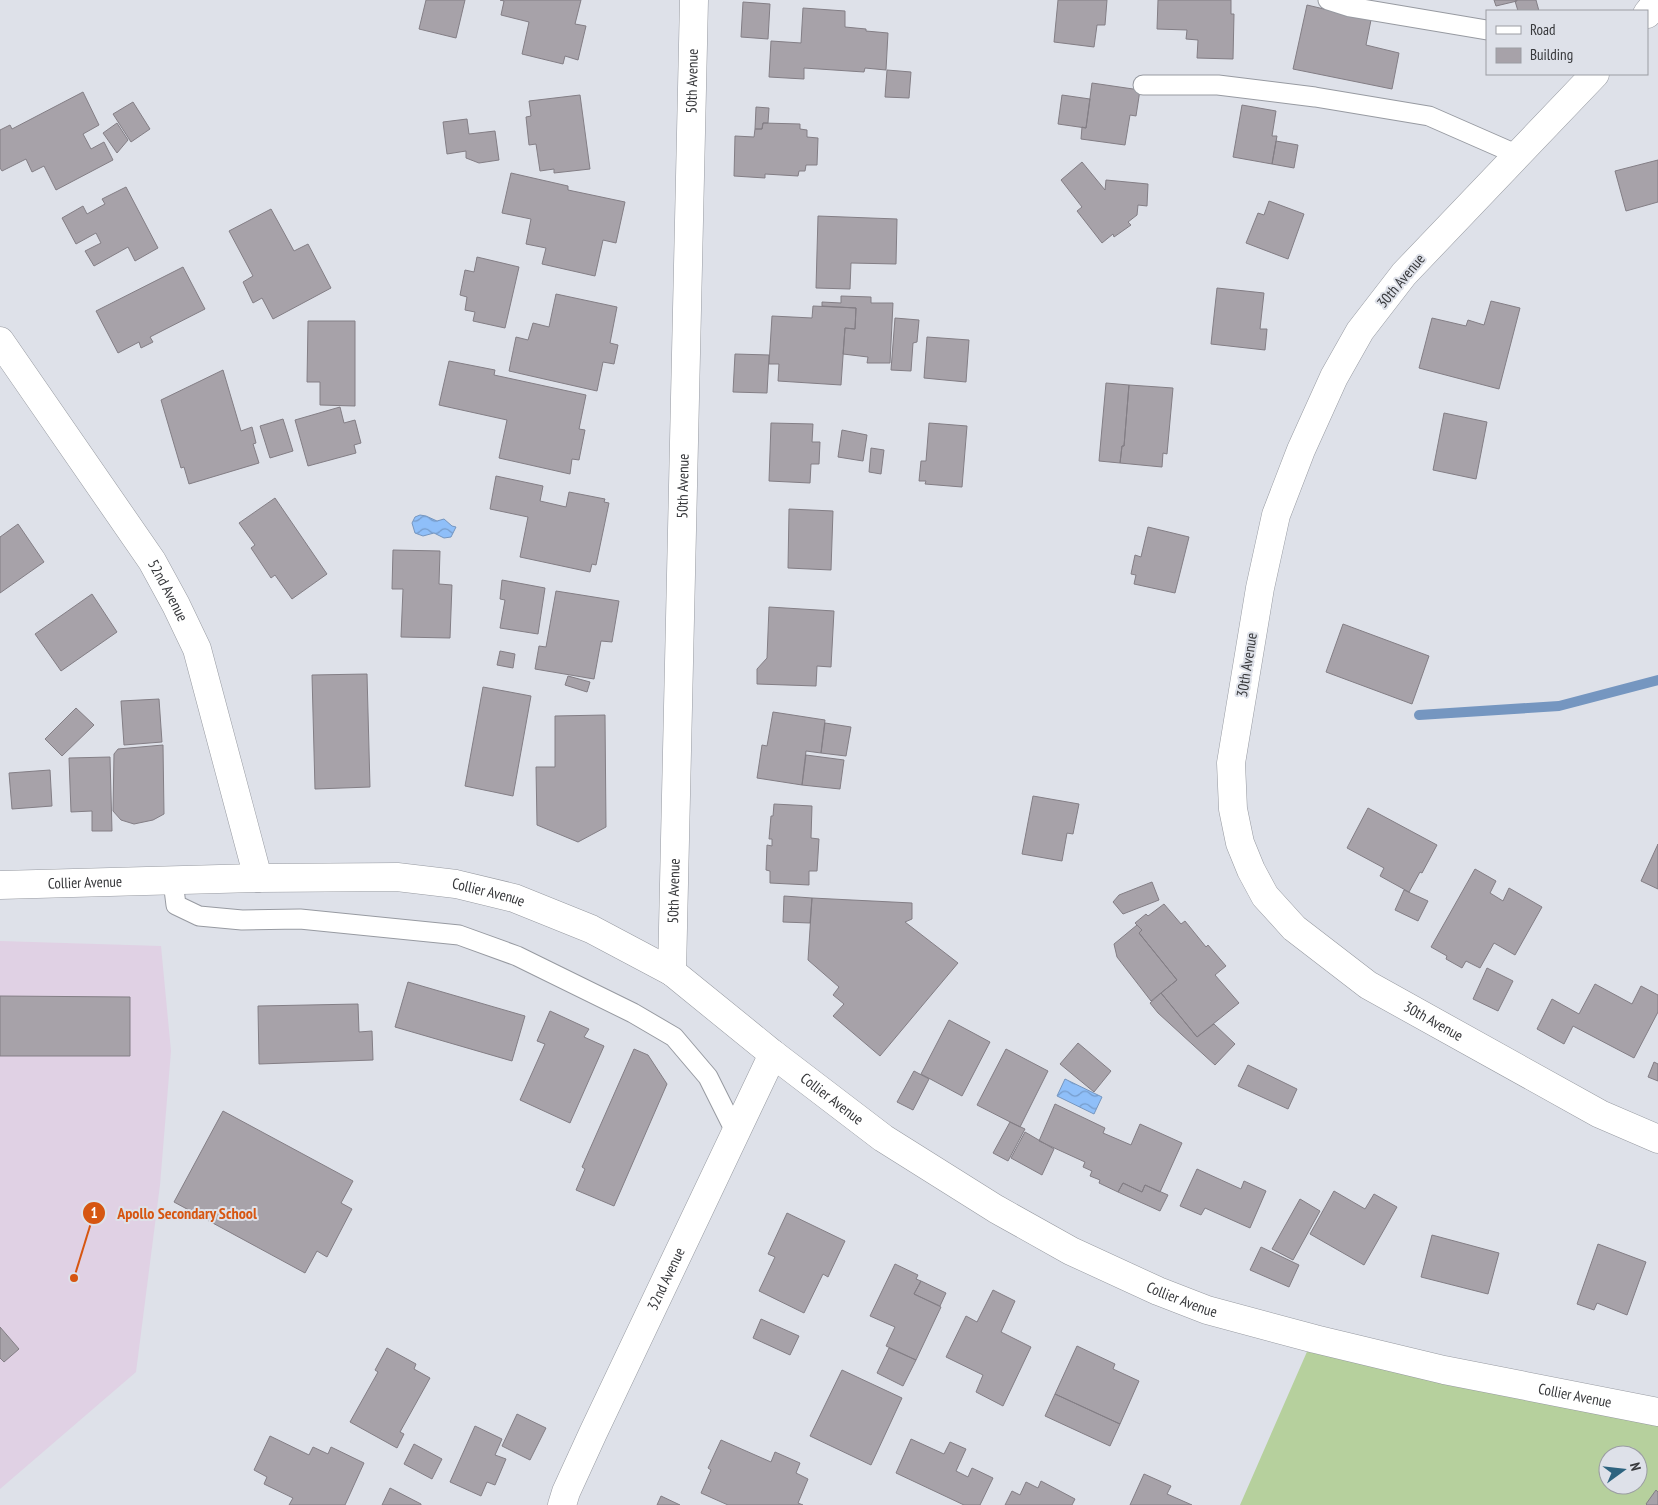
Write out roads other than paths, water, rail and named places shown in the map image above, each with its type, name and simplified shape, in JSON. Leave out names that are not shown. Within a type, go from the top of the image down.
[{"type":"street","name":"50th Avenue","points":[[672,972],[694,0]]},
{"type":"street","points":[[1648,13],[1658,0]]},
{"type":"street","name":"30th Avenue","points":[[1594,75],[1404,274],[1360,331],[1334,376],[1276,515],[1260,588],[1231,763],[1234,809],[1240,843],[1251,870],[1265,896],[1294,928],[1368,985],[1600,1114],[1658,1139]]},
{"type":"street","name":"52nd Avenue","points":[[0,341],[152,561],[176,604],[197,649],[258,878]]},
{"type":"street","name":"Collier Avenue","points":[[0,885],[258,878],[397,877],[456,884],[514,898],[583,925],[672,972],[773,1054],[883,1138],[996,1209],[1071,1251],[1158,1291],[1207,1310],[1324,1342],[1444,1370],[1658,1412]]},
{"type":"street","name":"32nd Avenue","points":[[562,1505],[593,1433],[773,1054]]},
{"type":"lane","points":[[1328,0],[1350,7],[1486,30]]},
{"type":"lane","points":[[1143,84],[1218,84],[1315,97],[1429,116],[1518,155]]},
{"type":"lane","points":[[173,881],[176,905],[199,916],[242,920],[300,919],[459,935],[517,956],[632,1012],[674,1037],[708,1077],[736,1133]]},
{"type":"water","points":[[420,515],[437,521],[444,519],[456,527],[451,537],[444,538],[434,533],[423,536],[415,533],[412,523],[415,517]]},
{"type":"water","points":[[1065,1079],[1102,1097],[1094,1114],[1057,1096]]},
{"type":"waterway","points":[[1419,715],[1559,706],[1658,680]]},
{"type":"place","name":"Apollo Secondary School","points":[[74,1278]]}]
